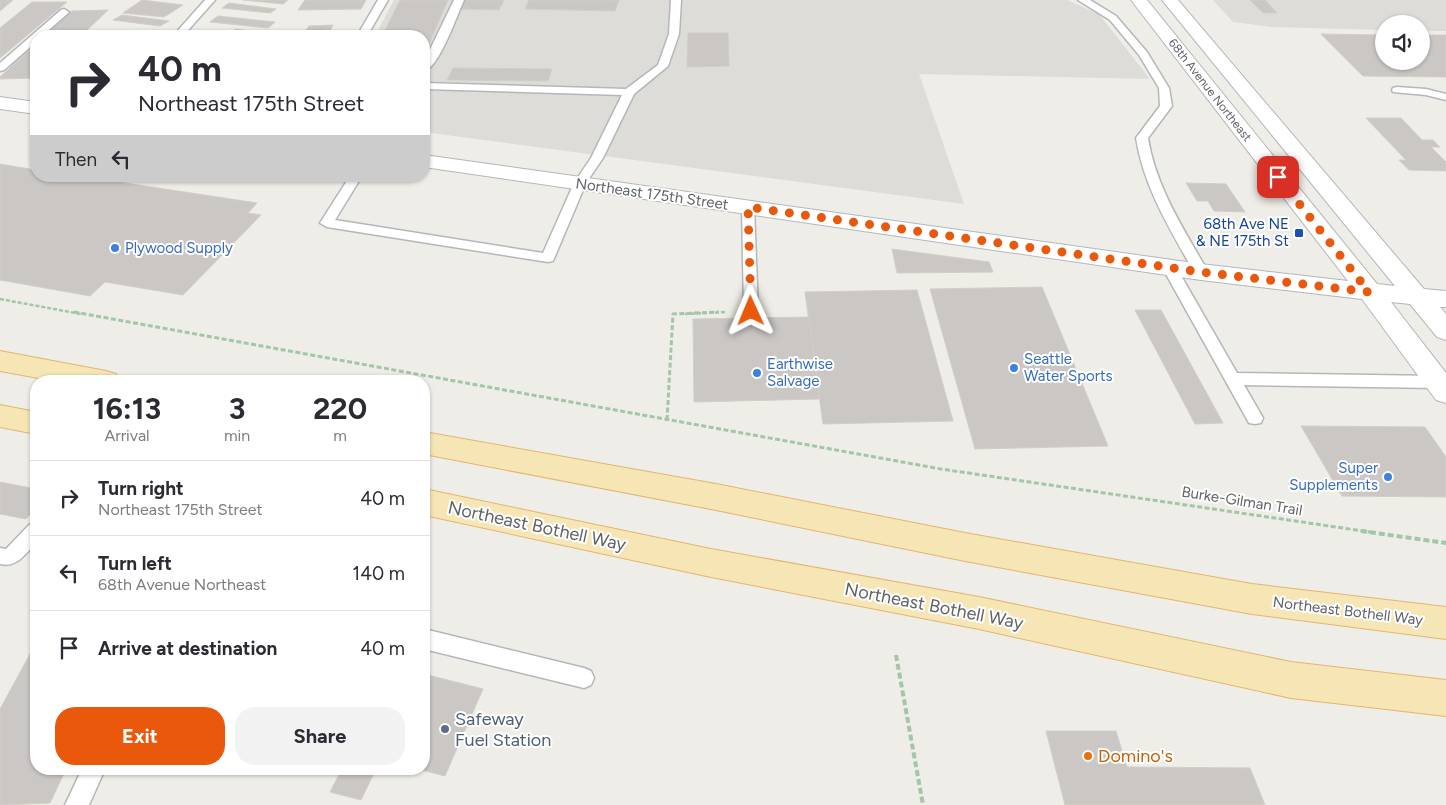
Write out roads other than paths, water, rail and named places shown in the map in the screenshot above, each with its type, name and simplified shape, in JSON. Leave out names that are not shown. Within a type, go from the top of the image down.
[{"type":"main road","name":"68th Avenue Northeast","points":[[1140,0],[1401,332],[1442,387]]},
{"type":"main road","name":"68th Avenue Northeast","points":[[1170,0],[1446,331]]},
{"type":"main road","points":[[0,103],[30,107]]},
{"type":"main road","name":"Northeast 175th Street","points":[[430,162],[1201,272],[1446,299]]},
{"type":"main road","points":[[0,361],[74,375]]},
{"type":"main road","points":[[0,416],[30,422]]},
{"type":"main road","name":"Northeast Bothell Way","points":[[430,444],[716,497],[964,547],[1252,599],[1446,623]]},
{"type":"main road","name":"Northeast Bothell Way","points":[[430,503],[711,563],[978,613],[1291,680],[1446,698]]},
{"type":"lane","points":[[183,30],[210,0]]},
{"type":"lane","points":[[366,30],[383,0]]},
{"type":"lane","points":[[430,61],[459,0]]},
{"type":"lane","points":[[352,182],[327,223],[548,258],[580,183],[597,158],[629,92],[663,66],[674,34],[676,0]]},
{"type":"lane","points":[[1082,0],[1113,18],[1143,54],[1164,88],[1166,106],[1142,138],[1143,153],[1152,180],[1201,272]]},
{"type":"lane","points":[[43,30],[64,12]]},
{"type":"lane","points":[[0,68],[30,42]]},
{"type":"lane","points":[[430,86],[629,92]]},
{"type":"lane","points":[[1397,90],[1426,92],[1446,97]]},
{"type":"lane","points":[[748,207],[751,311]]},
{"type":"lane","points":[[1169,267],[1255,418]]},
{"type":"lane","points":[[1233,379],[1442,387]]},
{"type":"lane","points":[[0,556],[9,558],[30,537]]},
{"type":"lane","points":[[430,640],[584,678]]},
{"type":"lane","points":[[77,805],[91,775]]},
{"type":"place","name":"68th Ave NE & NE 175th St","points":[[1299,233]]},
{"type":"place","name":"Plywood Supply","points":[[115,248]]},
{"type":"place","name":"Seattle Water Sports","points":[[1014,368]]},
{"type":"place","name":"Earthwise Salvage","points":[[757,373]]},
{"type":"place","name":"Super Supplements","points":[[1388,477]]},
{"type":"place","name":"Safeway Fuel Station","points":[[445,729]]},
{"type":"place","name":"Domino's","points":[[1088,756]]}]
